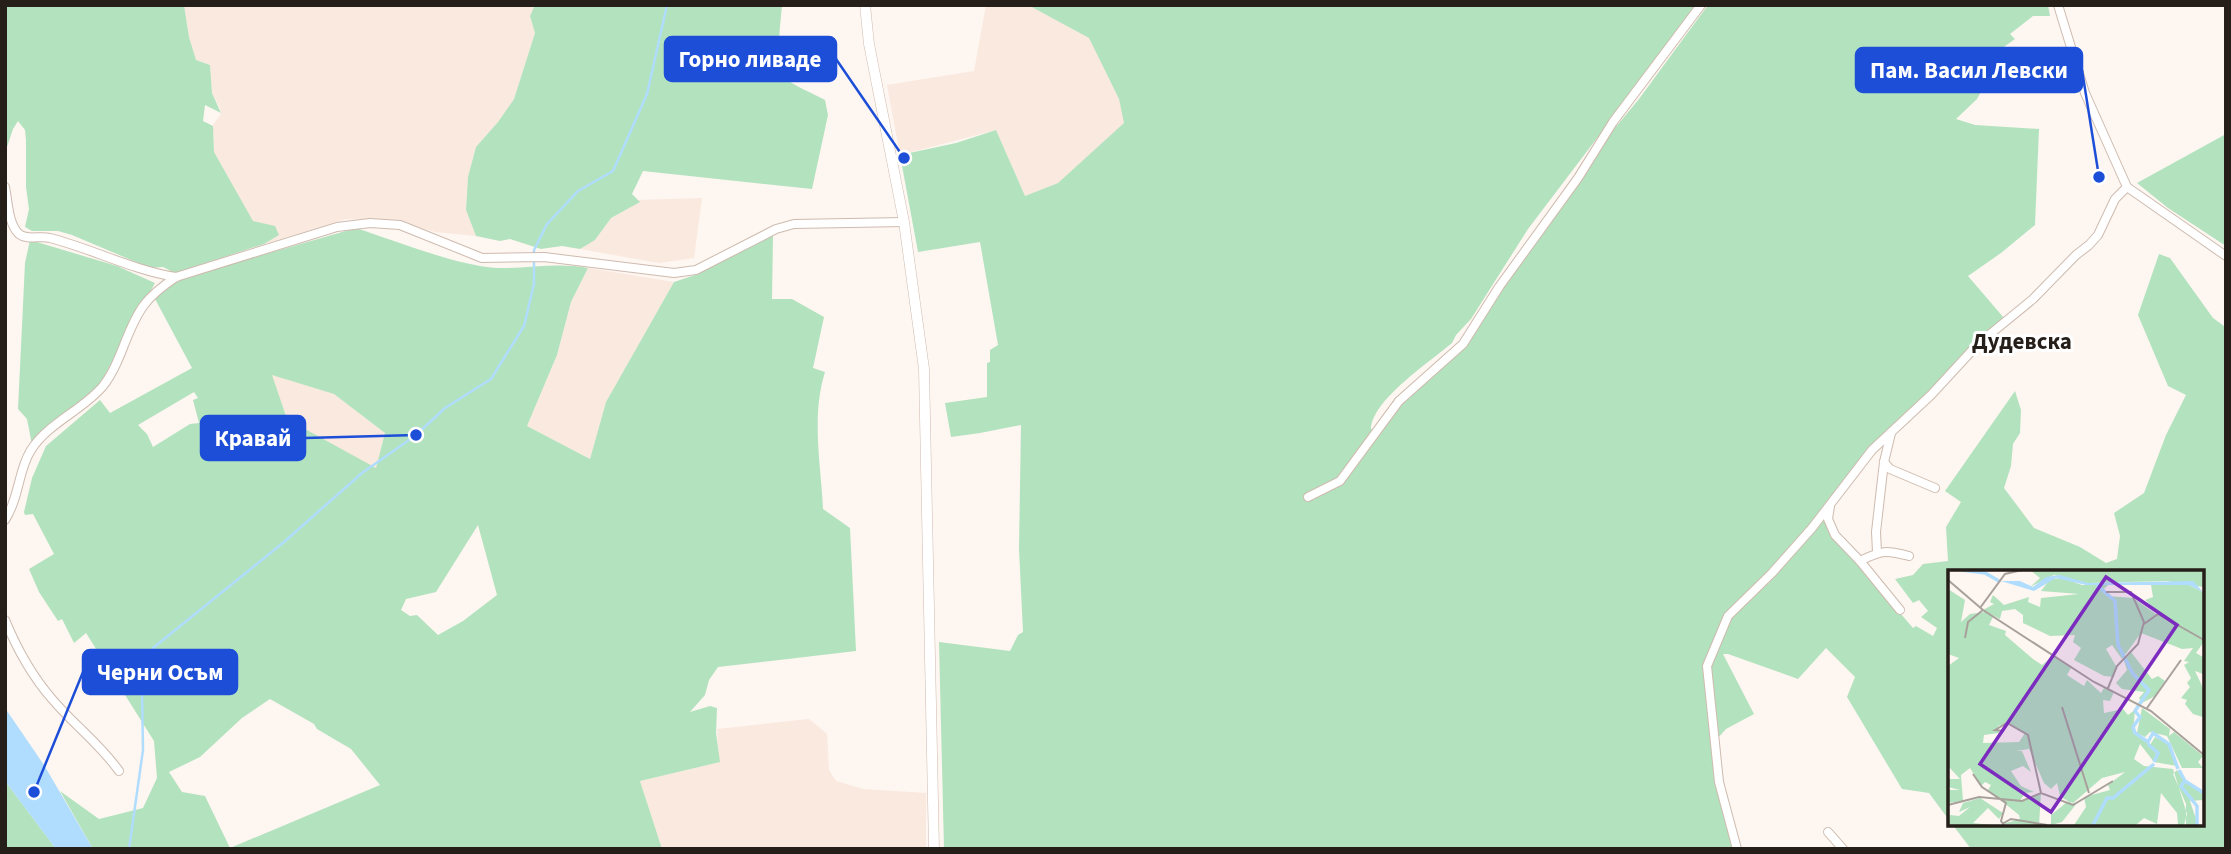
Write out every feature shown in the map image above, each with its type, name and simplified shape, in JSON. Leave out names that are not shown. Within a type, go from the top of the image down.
[{"type":"street","points":[[866,5],[869,44],[904,222],[924,369],[934,849]]},
{"type":"street","points":[[1308,497],[1340,481],[1399,401],[1463,344],[1529,243],[1578,178],[1613,122],[1701,5]]},
{"type":"street","points":[[2058,5],[2085,93],[2127,187],[2226,256]]},
{"type":"street","points":[[5,187],[12,223],[22,236],[49,237],[157,274],[176,277]]},
{"type":"street","points":[[1737,849],[1718,782],[1707,666],[1728,616],[1772,573],[1830,506],[1872,450],[1931,395],[1978,344],[2033,299],[2090,245],[2098,235],[2115,199],[2127,187]]},
{"type":"street","points":[[5,520],[20,488],[26,458],[33,446],[105,383],[142,307],[155,291],[176,277],[337,227],[370,223],[400,225],[482,258],[544,257],[674,273],[695,270],[776,229],[794,224],[904,222]]},
{"type":"street","points":[[1877,552],[1876,533],[1884,462],[1891,433]]},
{"type":"street","points":[[1884,462],[1890,469],[1935,488]]},
{"type":"street","points":[[1830,506],[1828,519],[1835,535],[1900,610]]},
{"type":"street","points":[[1860,561],[1887,550],[1909,556]]},
{"type":"street","points":[[5,620],[17,649],[52,699],[106,752],[119,771]]},
{"type":"street","points":[[1828,832],[1843,849]]},
{"type":"shaded area","points":[[184,5],[535,5],[530,16],[535,33],[514,99],[476,147],[468,177],[466,210],[476,236],[435,232],[393,220],[346,219],[264,244],[278,235],[253,222],[214,152],[213,125],[221,114],[220,108],[212,93],[210,65],[196,60]]},
{"type":"shaded area","points":[[986,5],[1028,5],[1089,38],[1119,99],[1125,123],[1058,183],[1025,196],[996,130],[900,155],[887,85],[974,71]]},
{"type":"shaded area","points":[[702,198],[694,258],[659,263],[580,249],[595,240],[611,218],[639,202],[637,200]]},
{"type":"shaded area","points":[[588,268],[674,282],[606,402],[590,459],[527,426],[557,355],[571,302]]},
{"type":"shaded area","points":[[271,374],[334,394],[385,433],[376,469],[287,419]]},
{"type":"shaded area","points":[[809,719],[827,734],[829,770],[836,781],[863,789],[926,793],[926,849],[662,849],[640,781],[719,762],[717,729]]},
{"type":"green space","points":[[5,5],[184,5],[196,60],[210,65],[212,93],[221,113],[205,105],[203,121],[213,126],[214,152],[253,221],[275,226],[279,235],[264,244],[175,273],[163,267],[150,268],[72,235],[58,231],[32,231],[25,227],[29,209],[26,140],[25,130],[18,121],[5,153]]},
{"type":"green space","points":[[535,5],[782,5],[779,43],[782,72],[785,78],[794,84],[825,100],[828,115],[812,189],[643,171],[632,194],[640,202],[611,218],[595,240],[580,249],[562,246],[541,249],[510,239],[500,241],[476,236],[466,210],[468,177],[476,147],[514,99],[535,33],[530,16]]},
{"type":"green space","points":[[1028,5],[1698,5],[1528,229],[1471,319],[1452,343],[1417,370],[1381,406],[1374,418],[1371,429],[1374,429],[1395,398],[1460,342],[1595,152],[1639,99],[1708,5],[2048,5],[2050,16],[2033,16],[2010,34],[2015,39],[1987,59],[1990,75],[1977,99],[1956,119],[1975,125],[2039,129],[2035,225],[1968,276],[2004,318],[1881,441],[1763,585],[1768,584],[1827,516],[1832,534],[1913,628],[1916,626],[1933,636],[1937,628],[1921,617],[1928,611],[1919,600],[1913,603],[1895,579],[1913,575],[1923,564],[1948,561],[1946,527],[1961,502],[1945,491],[2015,391],[2021,410],[2020,433],[2013,444],[2011,466],[2004,488],[2034,528],[2080,547],[2106,563],[2117,559],[2120,536],[2114,513],[2144,493],[2166,435],[2186,395],[2168,386],[2138,315],[2159,254],[2170,258],[2213,318],[2226,325],[2226,849],[1971,849],[1954,826],[2203,826],[2203,570],[1948,570],[1948,819],[1929,793],[1902,789],[1847,697],[1855,677],[1826,648],[1798,679],[1723,654],[1754,714],[1726,729],[1717,739],[1737,849],[944,849],[939,642],[1010,651],[1018,635],[1023,632],[1019,549],[1021,425],[951,437],[945,403],[987,397],[987,363],[990,362],[990,350],[998,345],[980,242],[918,252],[900,155],[956,143],[996,130],[1025,196],[1058,183],[1124,123],[1119,99],[1089,38]]},
{"type":"green space","points":[[2226,134],[2226,246],[2168,208],[2137,183]]},
{"type":"green space","points":[[356,228],[480,266],[588,268],[571,302],[557,355],[527,426],[590,459],[606,402],[674,282],[698,274],[773,235],[772,299],[792,299],[824,317],[813,368],[825,372],[818,406],[823,509],[850,528],[856,651],[718,667],[709,680],[705,695],[690,712],[710,706],[717,708],[716,733],[720,762],[640,781],[662,849],[93,849],[60,791],[99,819],[143,808],[157,778],[154,741],[86,633],[74,643],[62,619],[58,621],[39,592],[29,569],[54,554],[33,514],[25,515],[24,512],[32,478],[46,446],[100,400],[110,413],[192,368],[154,297],[175,280]],"holes":[[[272,375],[334,394],[385,433],[376,468],[287,419]],[[194,392],[198,398],[193,400],[199,423],[190,424],[153,447],[147,434],[138,425]],[[478,525],[497,595],[463,621],[438,635],[417,615],[410,616],[401,610],[406,599],[436,592]],[[270,699],[351,749],[380,785],[230,848],[205,796],[182,792],[169,772],[200,757],[242,718]]]},
{"type":"green space","points":[[30,240],[117,266],[155,283],[96,391],[32,445],[27,419],[18,409],[25,263]]},
{"type":"green space","points":[[5,781],[56,849],[5,849]]},
{"type":"water","points":[[5,708],[44,765],[93,849],[56,849],[5,781]]},
{"type":"waterway","points":[[129,849],[143,750],[142,689],[153,648],[284,542],[362,473],[416,435],[445,408],[491,379],[524,326],[534,284],[534,250],[547,224],[578,191],[613,171],[647,94],[667,5]]},
{"type":"place","name":"Горно ливаде","points":[[904,158]]},
{"type":"place","name":"Пам. Васил Левски","points":[[2099,177]]},
{"type":"place","name":"Кравай","points":[[416,435]]},
{"type":"place","name":"Черни Осъм","points":[[34,792]]},
{"type":"district","name":"Дудевска","points":[[2022,341]]}]
